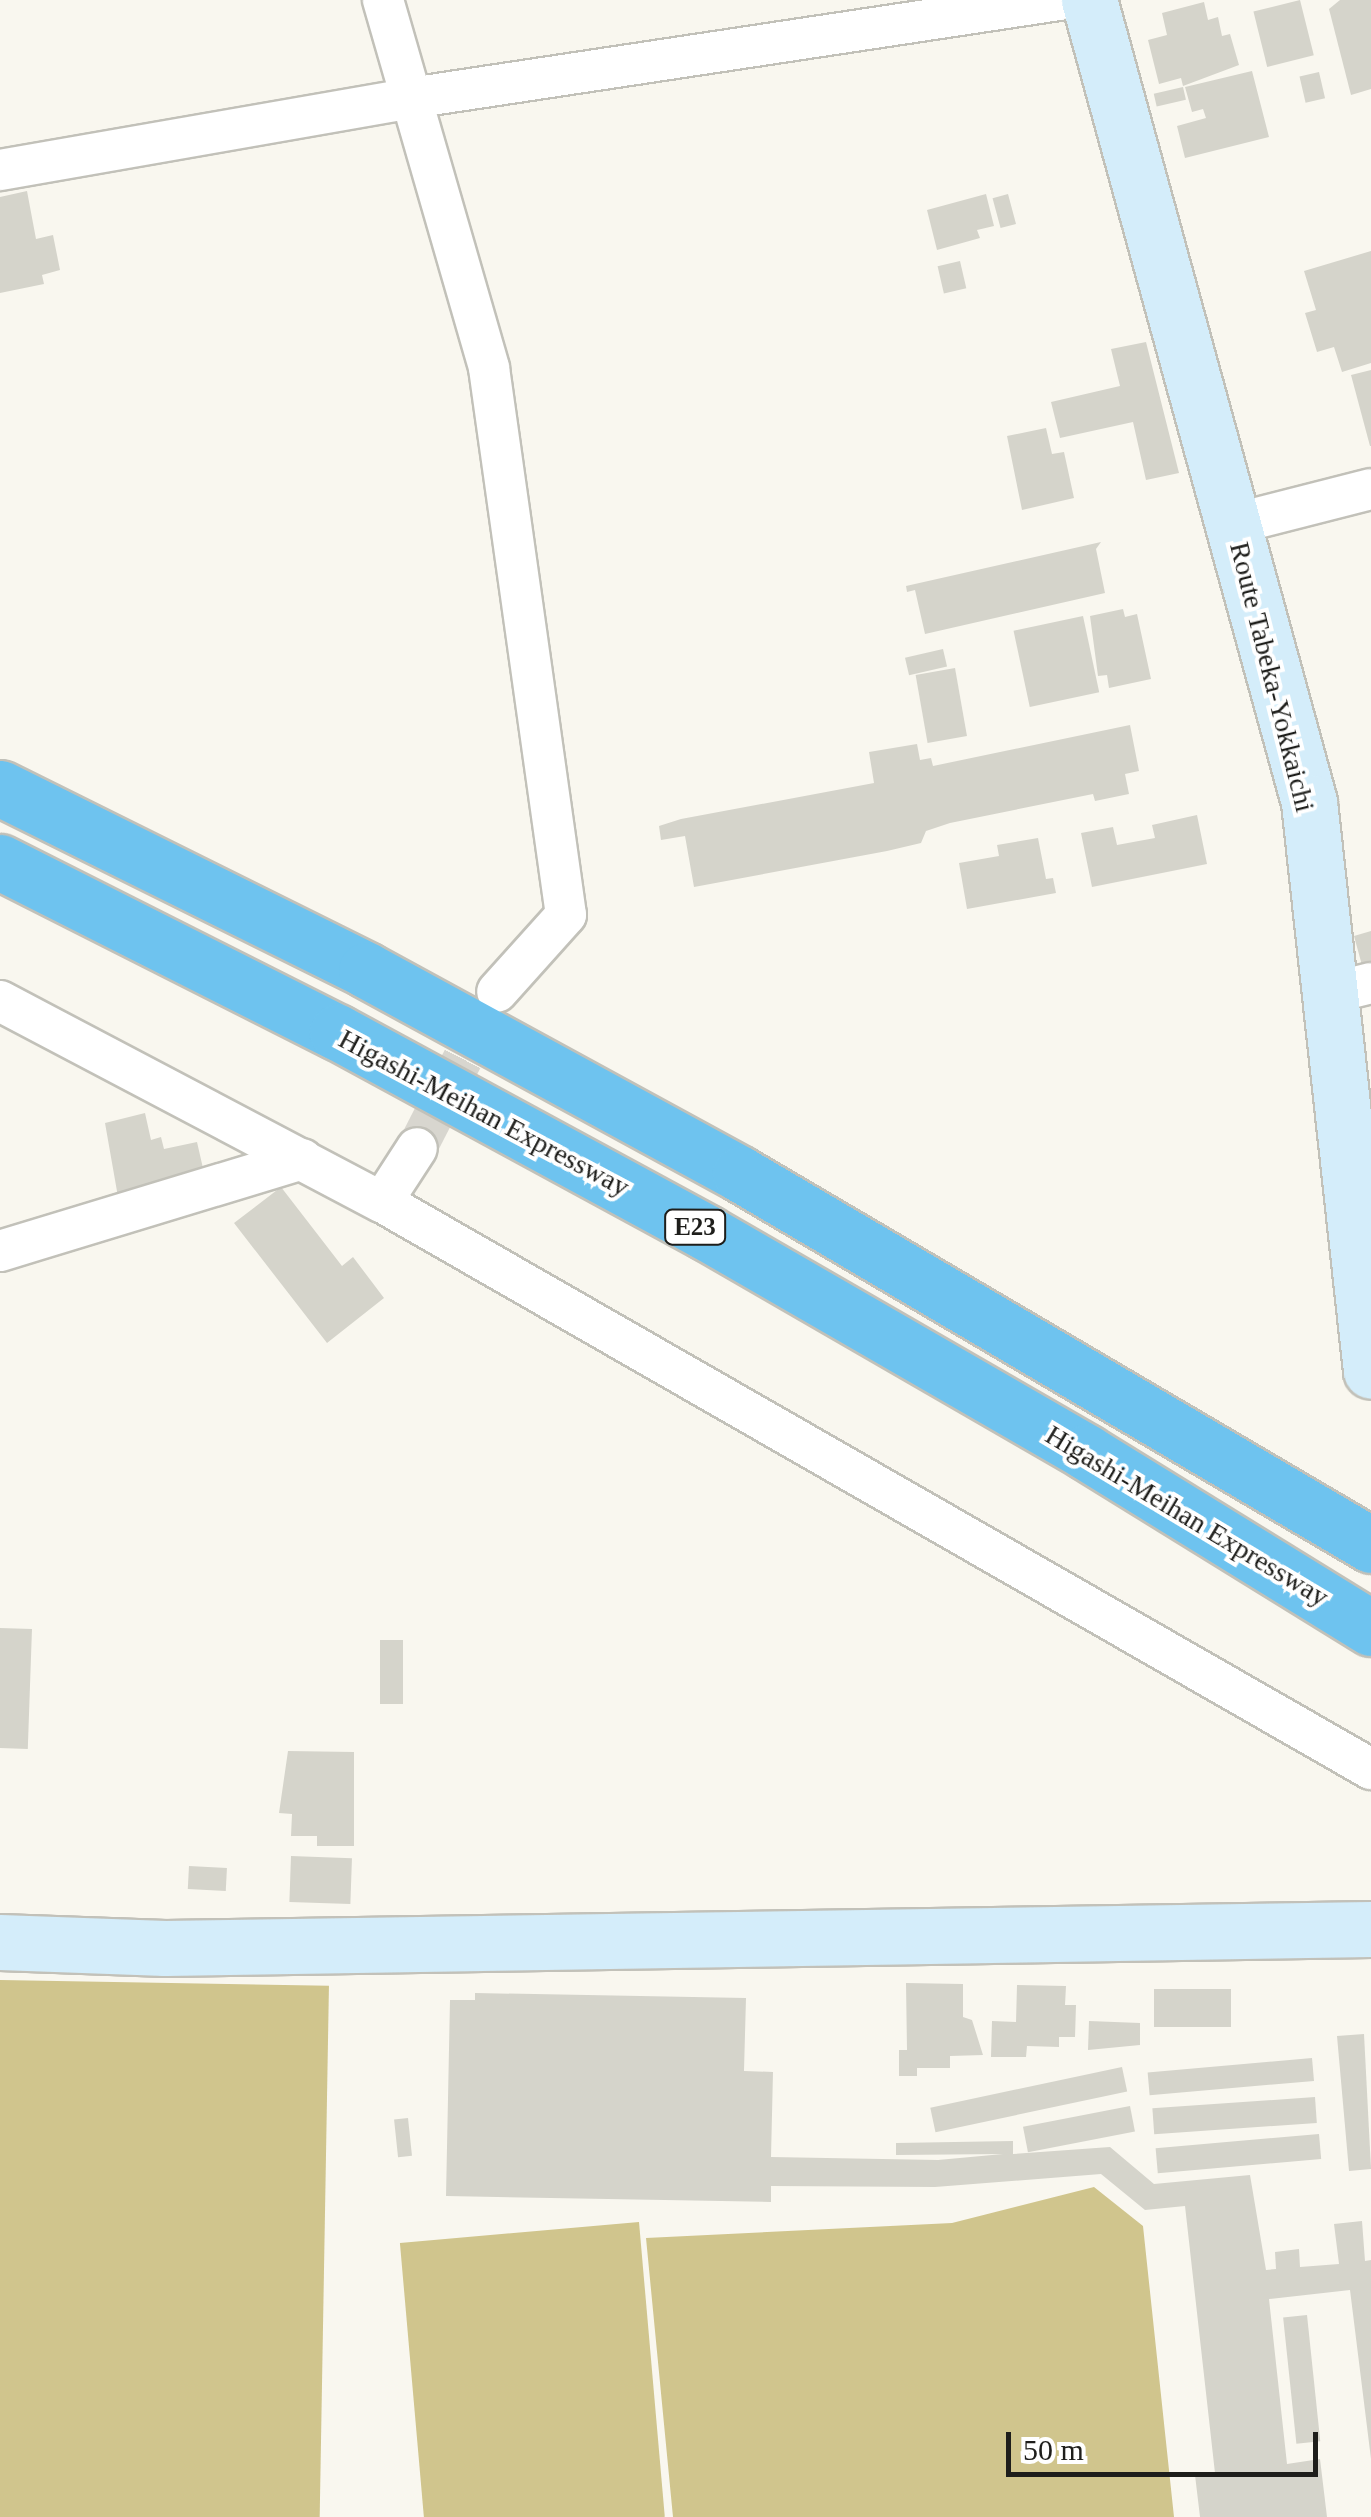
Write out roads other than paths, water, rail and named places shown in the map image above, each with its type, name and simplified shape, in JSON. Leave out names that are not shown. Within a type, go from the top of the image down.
[{"type":"highway","name":"E23","points":[[0,788],[366,970],[740,1174],[1371,1545]]},
{"type":"highway","name":"Higashi-Meihan Expressway","points":[[0,862],[337,1032],[707,1234],[1086,1452],[1371,1628]]},
{"type":"main road","name":"Route Tabeka-Yokkaichi","points":[[1090,0],[1309,802],[1349,989],[1371,1371]]},
{"type":"main road","points":[[0,1942],[164,1948],[1371,1929]]},
{"type":"street","points":[[383,0],[492,387],[566,915],[497,992]]},
{"type":"street","points":[[0,170],[411,98],[1059,0]]},
{"type":"street","points":[[1234,524],[1371,489]]},
{"type":"street","points":[[0,1000],[382,1202],[1371,1769]]},
{"type":"street","points":[[382,1202],[417,1148]]},
{"type":"street","points":[[0,1251],[302,1159]]},
{"type":"tunnel","points":[[417,1148],[488,1009]]}]
